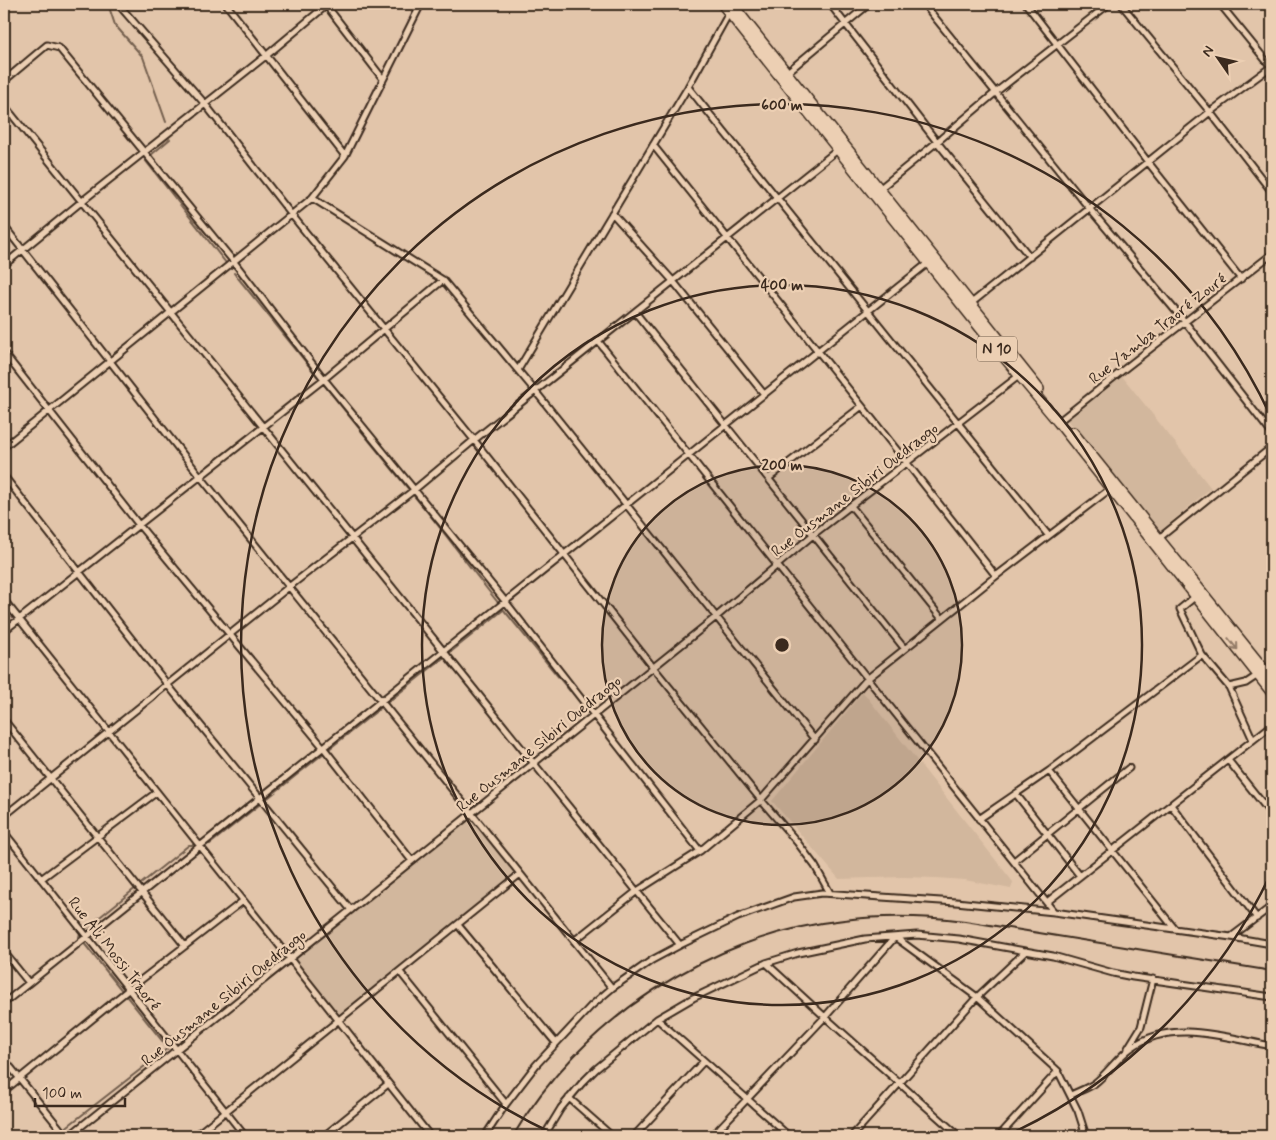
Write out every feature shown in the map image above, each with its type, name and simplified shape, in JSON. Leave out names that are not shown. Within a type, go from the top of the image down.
[{"type":"main road","name":"N 10","points":[[722,4],[732,8],[783,75],[1261,673],[1272,693]]},
{"type":"main road","name":"N 10","points":[[1060,421],[1110,489],[1156,540]]},
{"type":"main road","name":"N 10","points":[[1261,673],[1272,680]]},
{"type":"street","points":[[118,4],[205,104],[653,667],[797,842],[815,866],[830,893]]},
{"type":"street","points":[[226,4],[344,156]]},
{"type":"street","points":[[4,447],[312,198],[344,156],[421,4]]},
{"type":"street","points":[[830,4],[937,142],[1030,257]]},
{"type":"street","points":[[783,75],[869,4]]},
{"type":"street","points":[[924,4],[1089,208],[1185,322],[1272,434]]},
{"type":"street","points":[[1026,4],[1240,278]]},
{"type":"street","points":[[876,191],[996,92],[1109,4]]},
{"type":"street","points":[[1121,4],[1210,112],[1272,192]]},
{"type":"street","points":[[968,306],[1210,112],[1272,67],[1220,4]]},
{"type":"street","points":[[4,265],[267,55],[326,5],[383,79]]},
{"type":"street","points":[[518,370],[688,86],[732,8]]},
{"type":"street","points":[[4,80],[47,45],[59,48],[234,262],[324,379],[505,601],[700,851]]},
{"type":"street","points":[[688,86],[1048,535]]},
{"type":"street","points":[[4,104],[680,945]]},
{"type":"street","points":[[653,145],[996,576]]},
{"type":"street","points":[[4,816],[841,147]]},
{"type":"street","points":[[312,198],[443,280],[627,504],[815,740]]},
{"type":"street","points":[[612,213],[673,282],[764,394]]},
{"type":"street","points":[[4,226],[200,476],[612,988]]},
{"type":"street","name":"Rue Yamba Traoré Zouré","points":[[1060,421],[1272,254]]},
{"type":"street","points":[[4,1003],[867,310],[931,261]]},
{"type":"street","points":[[4,632],[324,379],[443,280]]},
{"type":"street","points":[[635,312],[904,648]]},
{"type":"street","points":[[598,342],[1054,912]]},
{"type":"street","points":[[4,353],[139,525],[323,747],[412,861]]},
{"type":"street","name":"Rue Ousmane Sibiri Ouedraogo","points":[[67,1136],[716,617],[814,534],[1022,373]]},
{"type":"street","points":[[769,478],[862,406]]},
{"type":"street","points":[[1156,540],[1272,447]]},
{"type":"street","points":[[4,476],[167,684],[351,910]]},
{"type":"street","points":[[574,941],[637,892],[700,851],[761,800],[867,678],[1048,535],[1110,489]]},
{"type":"street","points":[[852,506],[942,619]]},
{"type":"street","points":[[1198,594],[1180,609],[1202,654],[1230,687],[1253,740]]},
{"type":"street","points":[[4,600],[430,1136]]},
{"type":"street","points":[[979,819],[1049,771],[1202,654]]},
{"type":"street","points":[[1230,687],[1246,682],[1261,673]]},
{"type":"street","points":[[4,720],[184,946]]},
{"type":"street","points":[[1047,902],[1272,725]]},
{"type":"street","points":[[1228,760],[1272,815]]},
{"type":"street","points":[[1014,861],[1129,768]]},
{"type":"street","points":[[1049,771],[1174,928]]},
{"type":"street","points":[[41,879],[157,792]]},
{"type":"street","points":[[1016,794],[1080,876]]},
{"type":"street","points":[[1171,805],[1257,918]]},
{"type":"street","name":"Rue Ali Mossi Traoré","points":[[4,832],[245,1136]]},
{"type":"street","points":[[195,1136],[520,874]]},
{"type":"street","points":[[485,1136],[506,1104],[536,1065],[591,1006],[612,988],[652,960],[680,945],[738,917],[804,894],[830,893],[908,898],[1054,912],[1231,936],[1272,944]]},
{"type":"street","points":[[4,1091],[128,990],[243,901]]},
{"type":"street","points":[[1231,936],[1272,906]]},
{"type":"street","points":[[458,925],[556,1043]]},
{"type":"street","points":[[544,1136],[569,1098],[596,1069],[657,1019],[693,998],[766,963],[798,952],[864,939],[917,935],[959,939],[1053,956],[1113,973],[1272,997]]},
{"type":"street","points":[[895,938],[977,997],[1058,1071],[1071,1095],[1086,1136]]},
{"type":"street","points":[[712,1136],[825,1017],[895,938]]},
{"type":"street","points":[[852,1136],[977,997],[1026,951]]},
{"type":"street","points":[[4,952],[29,983]]},
{"type":"street","points":[[766,963],[959,1136]]},
{"type":"street","points":[[400,972],[506,1104]]},
{"type":"street","points":[[1127,1051],[1141,1027],[1153,979]]},
{"type":"street","points":[[657,1019],[789,1136]]},
{"type":"street","points":[[1071,1095],[1095,1082],[1127,1051],[1141,1042],[1161,1035],[1180,1031],[1194,1032],[1272,1046]]},
{"type":"street","points":[[4,1059],[67,1136]]},
{"type":"street","points":[[634,1136],[704,1061]]},
{"type":"street","points":[[999,1136],[1058,1071]]},
{"type":"street","points":[[324,1136],[388,1084]]},
{"type":"street","points":[[569,1098],[612,1136]]},
{"type":"shaded area","points":[[1122,376],[1211,488],[1158,533],[1067,420]]},
{"type":"shaded area","points":[[863,692],[1013,882],[1011,889],[965,880],[936,878],[839,879],[772,801]]},
{"type":"shaded area","points":[[472,812],[520,874],[339,1020],[290,959]]},
{"type":"waterway","points":[[108,4],[115,25],[143,57],[166,122]]},
{"type":"waterway","points":[[151,155],[170,139]]},
{"type":"waterway","points":[[145,160],[226,263]]},
{"type":"waterway","points":[[234,273],[426,510],[500,605]]},
{"type":"waterway","points":[[503,609],[570,691]]},
{"type":"waterway","points":[[205,844],[210,844],[503,609]]},
{"type":"waterway","points":[[55,1136],[168,1048],[79,937],[80,933],[189,845],[197,845]]},
{"type":"railway","points":[[513,1136],[541,1094],[574,1056],[612,1021],[654,990],[698,964],[746,943],[794,929],[874,917],[950,919],[1272,971]]}]
